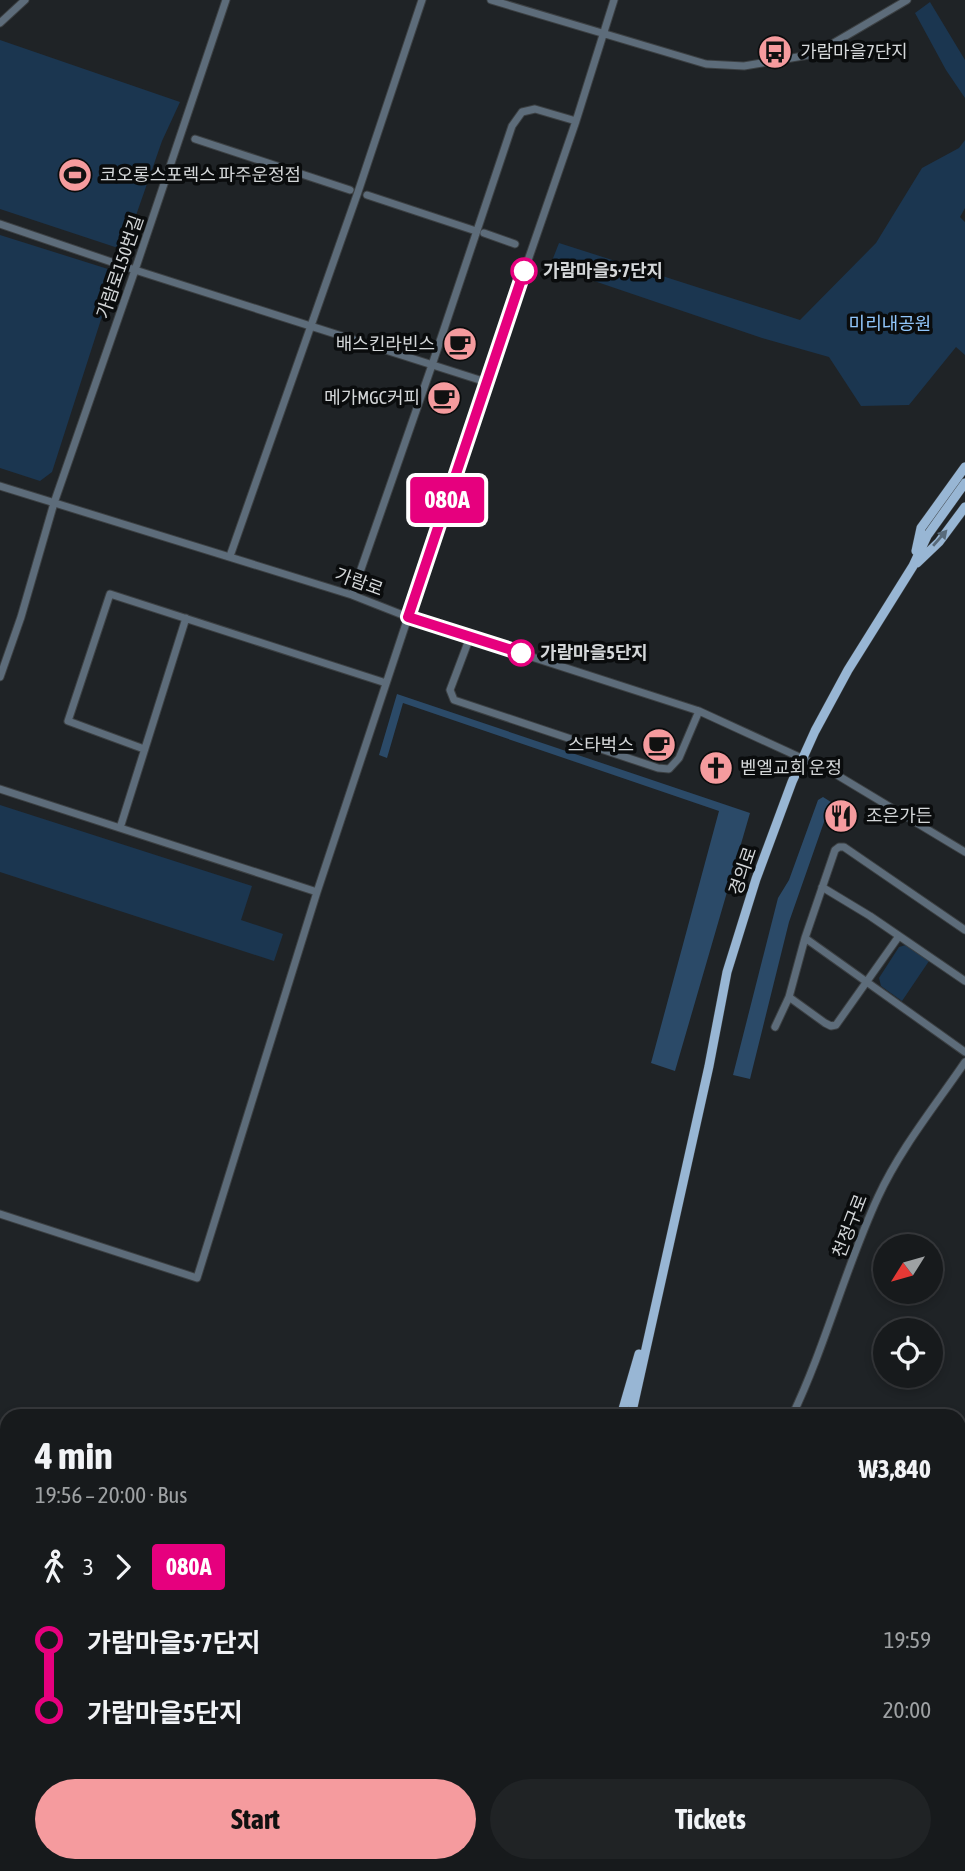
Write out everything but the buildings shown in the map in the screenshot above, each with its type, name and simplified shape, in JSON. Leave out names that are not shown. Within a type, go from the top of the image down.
[{"type":"main road","points":[[913,566],[921,528],[965,467]]},
{"type":"main road","name":"경의로","points":[[633,1409],[635,1381],[709,1066],[727,972],[756,879],[803,757],[848,670],[913,566],[927,536],[965,483]]},
{"type":"main road","points":[[913,566],[939,542],[965,508]]},
{"type":"main road","points":[[623,1409],[635,1381]]},
{"type":"street","points":[[0,23],[25,0]]},
{"type":"street","name":"가람로150번길","points":[[0,677],[21,617],[54,503],[226,0]]},
{"type":"street","points":[[230,556],[422,0]]},
{"type":"street","points":[[491,0],[706,64],[744,66],[815,54],[907,0]]},
{"type":"street","points":[[0,1214],[197,1278],[317,892],[486,382],[576,121],[614,0]]},
{"type":"street","points":[[352,595],[516,118],[522,112],[535,109],[576,121]]},
{"type":"street","points":[[195,138],[350,190]]},
{"type":"street","points":[[367,195],[473,230]]},
{"type":"street","points":[[0,223],[135,270],[486,382]]},
{"type":"street","points":[[484,233],[515,244]]},
{"type":"street","name":"가람로","points":[[0,486],[352,595],[408,617],[699,711],[803,757],[965,852]]},
{"type":"street","points":[[144,749],[68,721],[110,594],[386,683]]},
{"type":"street","points":[[120,828],[186,618]]},
{"type":"street","points":[[470,637],[450,690],[454,700],[658,768],[669,769],[677,762],[699,711]]},
{"type":"street","points":[[0,789],[317,892]]},
{"type":"street","points":[[775,1027],[789,997],[822,887],[835,850],[839,847],[844,847],[965,930]]},
{"type":"street","points":[[822,887],[965,981]]},
{"type":"street","points":[[789,997],[831,1026],[836,1025],[900,936]]},
{"type":"street","points":[[805,938],[965,1052]]},
{"type":"street","name":"천정구로","points":[[795,1409],[810,1377],[878,1196],[905,1149],[965,1062]]},
{"type":"green space","points":[[930,2],[965,60],[965,98],[946,70],[915,13]]},
{"type":"green space","name":"코오롱스포렉스 파주운정점","points":[[0,40],[180,102],[162,141],[126,244],[115,247],[0,209]]},
{"type":"green space","name":"미리내공원","points":[[965,140],[965,208],[960,217],[965,222],[965,355],[956,347],[909,405],[861,406],[829,357],[762,338],[550,266],[559,243],[800,320],[876,243],[922,168],[959,148]]},
{"type":"green space","points":[[0,235],[108,269],[114,279],[52,472],[40,481],[0,468]]},
{"type":"green space","points":[[0,805],[252,886],[241,920],[283,934],[274,961],[0,872]]},
{"type":"green space","points":[[906,945],[929,961],[902,1001],[881,986],[879,978],[899,947]]},
{"type":"shaded area","points":[[397,694],[750,813],[675,1071],[651,1063],[719,811],[403,703],[387,758],[379,755]]},
{"type":"shaded area","points":[[823,797],[831,802],[789,922],[750,1079],[733,1075],[778,898],[789,880],[818,800]]},
{"type":"bus line","name":"080A","points":[[521,653],[408,617],[524,271]]},
{"type":"place","name":"가람마을7단지","points":[[775,52]]},
{"type":"place","name":"코오롱스포렉스 파주운정점","points":[[75,175]]},
{"type":"place","name":"가람마을5·7단지","points":[[524,271]]},
{"type":"place","name":"배스킨라빈스","points":[[460,344]]},
{"type":"place","name":"메가MGC커피","points":[[444,398]]},
{"type":"place","name":"가람마을5단지","points":[[521,653]]},
{"type":"place","name":"스타벅스","points":[[659,745]]},
{"type":"place","name":"벧엘교회 운정","points":[[716,768]]},
{"type":"place","name":"조은가든","points":[[841,816]]}]
